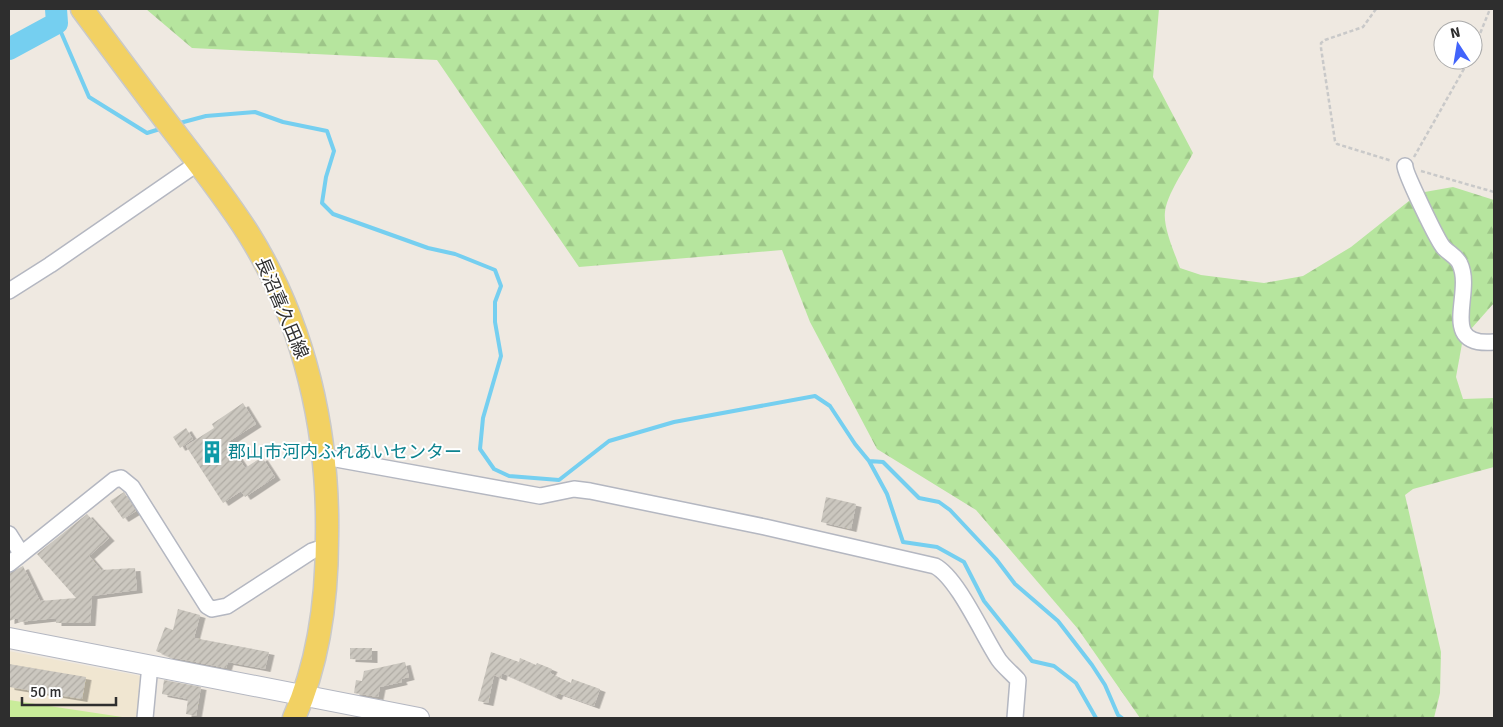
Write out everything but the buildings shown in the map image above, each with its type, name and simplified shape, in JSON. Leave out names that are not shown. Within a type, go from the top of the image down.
[{"type":"main road","name":"長沼喜久田線","points":[[82,9],[198,162],[249,235],[291,320],[312,386],[325,458],[328,490],[327,546],[320,628],[304,696],[294,718]]},
{"type":"street","points":[[9,291],[50,265],[198,162]]},
{"type":"street","points":[[1407,166],[1444,248],[1460,265],[1463,278],[1462,327],[1466,336],[1474,342],[1494,342]]},
{"type":"street","points":[[325,458],[540,496],[574,489],[590,491],[765,527],[936,566],[954,585],[980,624],[1000,661],[1018,680],[1015,718]]},
{"type":"street","points":[[9,564],[114,480],[121,478],[132,487],[207,606],[212,609],[227,606],[312,551],[327,546]]},
{"type":"street","points":[[9,534],[21,553]]},
{"type":"street","points":[[9,638],[419,718]]},
{"type":"street","points":[[145,718],[150,665]]},
{"type":"path","points":[[1376,9],[1363,27],[1321,43],[1334,137],[1338,144],[1494,192]]},
{"type":"path","points":[[1483,26],[1490,9]]},
{"type":"path","points":[[1407,166],[1463,70]]},
{"type":"shaded area","points":[[9,651],[146,677],[147,718],[9,718]]},
{"type":"green space","points":[[146,9],[1159,9],[1153,77],[1193,153],[1173,190],[1165,212],[1168,233],[1180,268],[1201,275],[1264,283],[1303,276],[1351,247],[1419,193],[1453,187],[1494,200],[1494,303],[1463,338],[1456,377],[1463,399],[1494,398],[1494,467],[1413,489],[1405,495],[1441,652],[1440,693],[1434,718],[1140,718],[1078,629],[976,510],[877,449],[810,322],[782,250],[579,267],[437,60],[192,48]]},
{"type":"green space","points":[[9,700],[129,718],[9,718]]},
{"type":"waterway","points":[[9,49],[57,23],[56,9]]},
{"type":"waterway","points":[[57,23],[89,97],[147,133],[163,128]]},
{"type":"waterway","points":[[176,124],[206,116],[255,112],[283,122],[327,131],[334,151],[326,177],[322,203],[333,214],[428,248],[455,254],[495,270],[501,286],[495,302],[495,322],[501,356],[483,418],[480,449],[494,469],[509,476],[559,480],[609,441],[674,422],[815,396],[830,406],[855,444],[869,461],[887,494],[903,542],[937,547],[964,562],[984,601],[1032,661],[1054,666],[1076,683],[1096,718]]},
{"type":"waterway","points":[[869,461],[883,462],[919,498],[939,502],[950,510],[996,559],[1015,584],[1058,621],[1092,665],[1105,685],[1118,715],[1122,718]]},
{"type":"place","name":"郡山市河内ふれあいセンター","points":[[212,452]]}]
